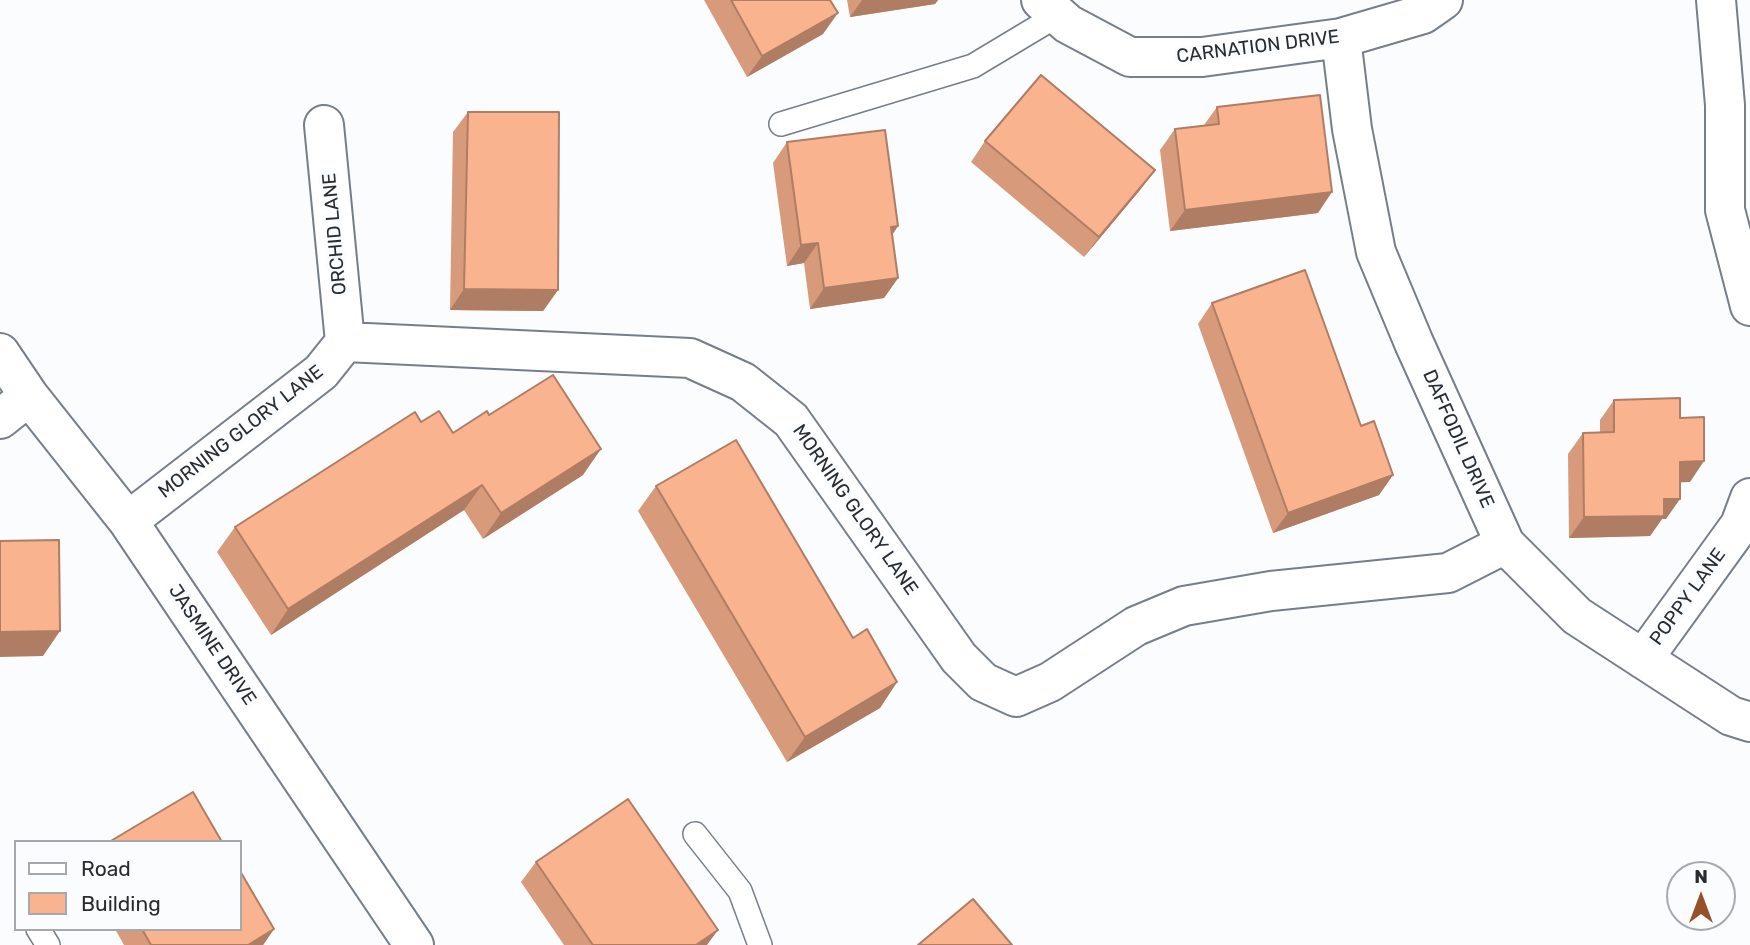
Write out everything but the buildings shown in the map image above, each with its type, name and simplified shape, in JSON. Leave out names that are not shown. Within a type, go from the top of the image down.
[{"type":"street","name":"CARNATION DRIVE","points":[[1050,7],[1068,24],[1130,57],[1202,57],[1341,38],[1423,14],[1443,0]]},
{"type":"street","points":[[1716,0],[1725,105],[1725,210],[1750,306]]},
{"type":"street","name":"DAFFODIL DRIVE","points":[[1341,38],[1352,129],[1376,252],[1505,544],[1577,616],[1731,716],[1750,722]]},
{"type":"street","name":"ORCHID LANE","points":[[324,125],[345,342]]},
{"type":"street","name":"MORNING GLORY LANE","points":[[128,521],[321,372],[345,342],[690,358],[743,382],[791,420],[959,658],[983,682],[1017,697],[1050,682],[1136,626],[1184,606],[1271,592],[1448,573],[1505,544]]},
{"type":"street","name":"JASMINE DRIVE","points":[[0,353],[14,408],[128,521],[414,945]]},
{"type":"street","name":"POPPY LANE","points":[[1643,659],[1740,525],[1750,498]]},
{"type":"lane","points":[[781,124],[974,66],[1050,7]]},
{"type":"lane","points":[[695,834],[740,891],[760,945]]}]
